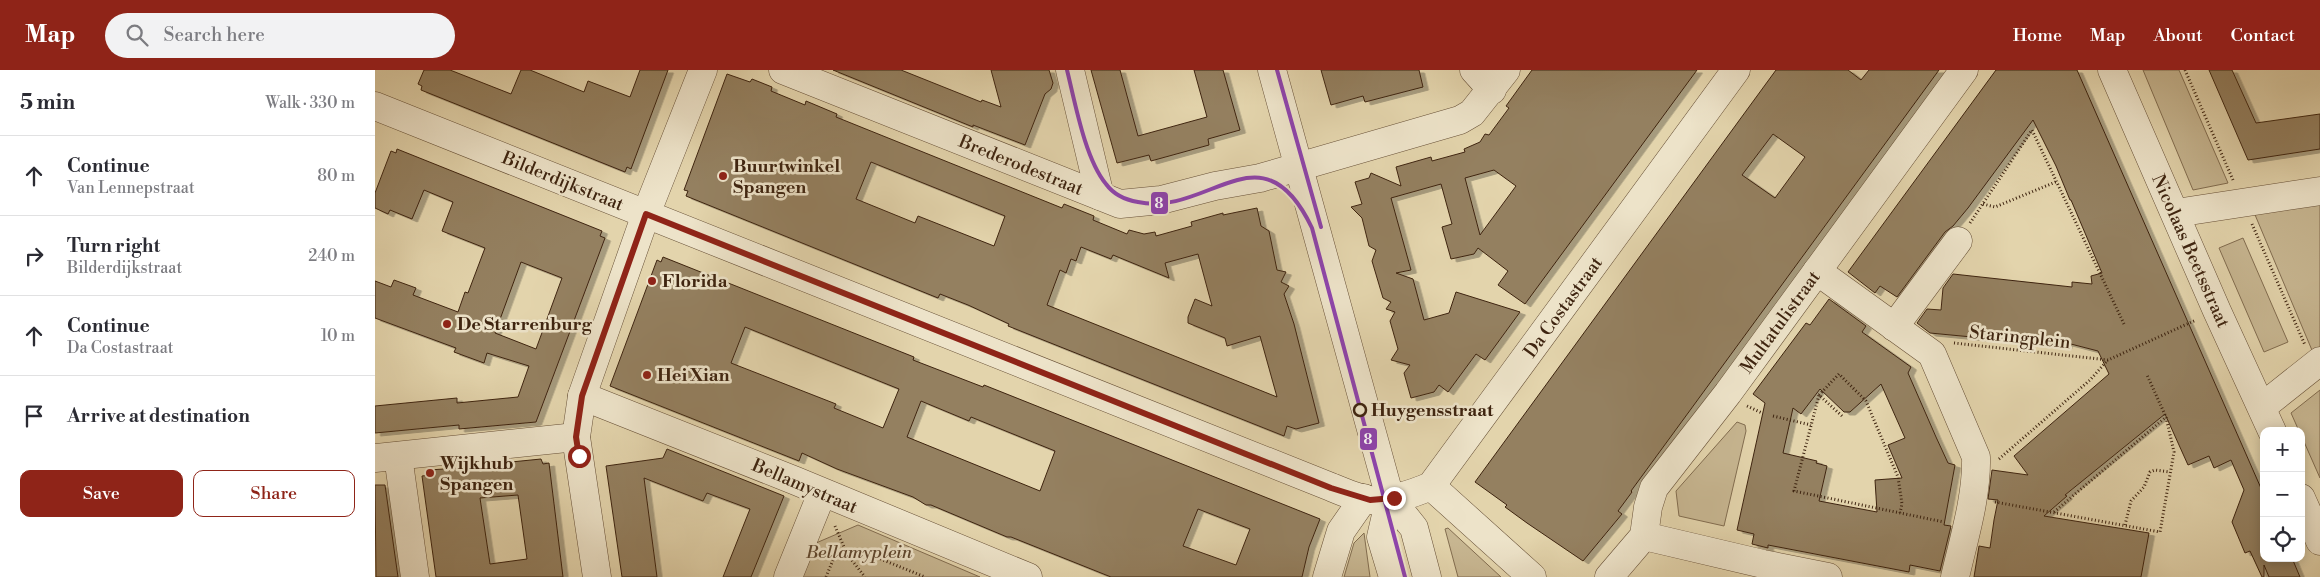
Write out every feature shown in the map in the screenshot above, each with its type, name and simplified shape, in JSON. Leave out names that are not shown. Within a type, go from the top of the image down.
[{"type":"street","points":[[597,577],[576,437],[582,396],[646,214],[703,70]]},
{"type":"street","name":"Brederodestraat","points":[[783,70],[1120,204],[1161,200],[1215,186],[1260,178],[1299,165],[1460,120],[1472,113],[1499,80]]},
{"type":"street","points":[[1070,70],[1100,196]]},
{"type":"street","points":[[1272,70],[1299,165],[1377,498],[1381,537],[1393,577]]},
{"type":"street","points":[[1474,70],[1499,80]]},
{"type":"street","name":"Da Costastraat","points":[[1431,486],[1736,70]]},
{"type":"street","name":"Multatulistraat","points":[[1645,536],[1648,507],[1654,488],[1728,393],[1964,70]]},
{"type":"street","name":"Nicolaas Beetsstraat","points":[[2112,70],[2217,311],[2267,419]]},
{"type":"street","name":"Bilderdijkstraat","points":[[375,106],[1234,449],[1377,498]]},
{"type":"street","points":[[2175,213],[2320,191]]},
{"type":"street","points":[[1894,327],[1958,241]]},
{"type":"street","points":[[1817,270],[1932,354],[1976,457],[1975,486],[1955,577]]},
{"type":"street","points":[[2267,419],[2320,361]]},
{"type":"street","name":"Bellamystraat","points":[[582,396],[1028,577]]},
{"type":"street","points":[[415,577],[386,457],[576,437]]},
{"type":"street","points":[[1327,577],[1341,532],[1377,498],[1431,486],[1532,577]]},
{"type":"street","points":[[788,577],[821,493]]},
{"type":"street","points":[[1377,498],[1414,528],[1427,577]]},
{"type":"street","points":[[2305,507],[2320,541]]},
{"type":"street","points":[[1609,577],[1645,536],[1763,564],[1828,577]]},
{"type":"path","points":[[1958,241],[2032,130],[2125,324]]},
{"type":"path","points":[[1983,204],[1995,207],[2058,181]]},
{"type":"path","points":[[2147,375],[2165,416],[2174,452],[2161,532],[2053,513],[1975,486],[1999,459],[2090,380],[2108,360],[2217,311]]},
{"type":"path","name":"Staringplein","points":[[1932,354],[1948,342],[2108,360]]},
{"type":"path","points":[[1900,513],[1902,504],[1898,477],[1865,401],[1839,374],[1819,395],[1794,491],[1900,513],[1966,526]]},
{"type":"path","points":[[1819,395],[1842,416]]},
{"type":"path","points":[[1773,416],[1811,425]]},
{"type":"path","points":[[2053,513],[2165,416]]},
{"type":"path","points":[[2125,525],[2131,501],[2143,487],[2150,472],[2155,470],[2171,472]]},
{"type":"path","points":[[821,493],[847,554],[865,577]]},
{"type":"path","points":[[826,577],[833,560],[856,549],[925,577]]},
{"type":"green space","points":[[2143,70],[2179,70],[2228,183],[2193,190]]},
{"type":"green space","points":[[2320,198],[2320,353],[2314,355],[2253,210]]},
{"type":"green space","points":[[2243,238],[2288,342],[2264,352],[2219,248]]},
{"type":"green space","points":[[2320,390],[2320,478],[2305,444],[2305,427],[2297,427],[2291,413]]},
{"type":"green space","points":[[1737,422],[1745,425],[1746,431],[1724,526],[1679,516],[1676,491]]},
{"type":"green space","name":"Bellamyplein","points":[[858,525],[980,577],[802,577],[816,543]]},
{"type":"green space","points":[[1448,528],[1501,577],[1458,577],[1445,529]]},
{"type":"green space","points":[[1364,533],[1370,577],[1344,577],[1354,543]]},
{"type":"building","points":[[424,70],[450,70],[511,94],[521,70],[530,70],[584,92],[588,81],[630,97],[640,70],[668,70],[631,169],[627,167],[625,172],[421,90],[422,86],[418,84]]},
{"type":"building","points":[[833,70],[901,70],[981,102],[982,100],[1001,107],[991,70],[1049,70],[1053,83],[1051,89],[1045,94],[1025,145],[973,125],[973,127]]},
{"type":"building","points":[[1091,70],[1120,70],[1138,136],[1207,117],[1194,70],[1223,70],[1240,130],[1208,139],[1209,145],[1151,161],[1149,155],[1117,163]]},
{"type":"building","points":[[1321,70],[1419,70],[1423,87],[1365,102],[1363,96],[1331,105]]},
{"type":"building","points":[[1532,70],[1697,70],[1525,304],[1498,285],[1508,271],[1478,248],[1474,254],[1451,259],[1442,227],[1452,224],[1441,184],[1391,198],[1411,270],[1396,273],[1413,279],[1424,320],[1449,313],[1456,292],[1520,312],[1485,360],[1476,354],[1448,392],[1439,385],[1434,392],[1411,398],[1404,373],[1410,365],[1391,360],[1398,349],[1390,321],[1395,312],[1386,309],[1391,302],[1383,298],[1372,261],[1376,250],[1369,246],[1362,218],[1351,207],[1362,204],[1355,182],[1369,178],[1371,173],[1401,186],[1396,167],[1431,157],[1432,161],[1465,152],[1464,149],[1480,142],[1485,134],[1489,135],[1509,108],[1506,106]],"holes":[[[1494,170],[1516,186],[1480,235],[1465,178]]]},
{"type":"building","points":[[1776,70],[1848,70],[1861,80],[1869,70],[1939,70],[1631,491],[1618,511],[1622,514],[1583,561],[1505,507],[1507,505],[1475,482]],"holes":[[[1773,134],[1805,157],[1775,198],[1742,175]]]},
{"type":"building","points":[[1996,70],[2077,70],[2260,486],[2260,562],[2294,562],[2300,577],[2269,577],[2264,565],[2264,577],[2262,577],[2250,551],[2245,553],[2232,522],[2244,490],[2231,460],[2214,468],[2209,456],[2188,465],[2165,414],[2065,495],[2067,496],[2044,516],[2149,533],[2141,577],[1974,577],[1979,546],[1990,548],[1998,500],[1988,499],[1992,470],[2028,475],[2014,456],[2109,374],[2098,351],[2067,343],[2066,346],[1930,333],[1917,323],[1927,309],[1941,310],[1943,288],[1953,274],[2072,287],[2072,282],[2092,284],[2091,276],[2102,273],[2056,166],[2033,120],[1968,208],[1953,226],[1945,232],[1897,297],[1880,286],[1875,293],[1848,272]]},
{"type":"building","points":[[2209,70],[2232,70],[2256,123],[2320,114],[2320,149],[2248,160]]},
{"type":"building","points":[[727,74],[750,82],[752,79],[772,87],[771,91],[805,105],[806,101],[837,114],[836,117],[1062,208],[1064,204],[1094,216],[1093,220],[1127,234],[1129,230],[1144,234],[1155,232],[1156,236],[1192,226],[1191,222],[1223,213],[1223,215],[1257,208],[1261,226],[1269,231],[1277,270],[1286,272],[1281,282],[1289,286],[1284,294],[1294,324],[1319,423],[1296,429],[1287,426],[1284,436],[1008,326],[1009,324],[968,305],[940,294],[938,298],[686,196],[688,191],[684,190]],"holes":[[[871,162],[1005,216],[994,246],[918,216],[915,223],[856,199]],[[1081,247],[1111,259],[1113,255],[1169,278],[1165,263],[1198,254],[1212,306],[1195,299],[1188,317],[1188,323],[1225,338],[1227,346],[1260,336],[1277,397],[1047,305],[1060,270],[1066,273],[1071,259],[1076,261]]]},
{"type":"building","points":[[397,149],[602,231],[600,236],[605,238],[536,422],[459,429],[459,425],[375,433],[375,406],[457,398],[457,403],[518,397],[529,366],[487,353],[484,363],[454,352],[456,348],[375,318],[375,281],[391,287],[394,280],[416,288],[413,295],[458,312],[465,292],[468,293],[485,248],[442,231],[453,202],[424,190],[412,219],[390,210],[388,214],[375,208],[375,193],[391,151],[396,153]],"holes":[[[521,262],[562,278],[536,349],[495,333]]]},
{"type":"building","points":[[663,257],[914,357],[913,360],[983,387],[984,385],[1320,519],[1309,547],[1302,577],[1111,577],[931,505],[926,505],[913,497],[837,469],[802,453],[799,461],[610,386],[657,260],[661,262]],"holes":[[[745,327],[899,389],[883,428],[834,408],[836,404],[731,363]],[[921,401],[969,421],[971,417],[1055,451],[1040,491],[907,437]],[[1198,509],[1250,529],[1236,565],[1183,546]]]},
{"type":"building","points":[[1829,299],[1866,326],[1862,332],[1911,367],[1908,373],[1936,437],[1948,463],[1955,465],[1944,525],[1951,526],[1940,571],[1910,565],[1909,572],[1768,545],[1768,548],[1752,544],[1754,534],[1737,530],[1765,403],[1753,394],[1806,323],[1810,325]],"holes":[[[1881,384],[1905,438],[1888,445],[1902,478],[1875,480],[1877,512],[1819,501],[1827,466],[1816,463],[1817,461],[1783,453],[1793,408],[1801,414],[1820,389],[1844,412],[1850,412]]]},
{"type":"building","points":[[667,449],[784,496],[751,577],[723,577],[750,509],[707,493],[703,501],[644,478],[657,577],[622,577],[606,466],[663,458]]},
{"type":"building","points":[[541,459],[543,464],[549,463],[563,577],[436,577],[422,476],[430,475],[429,470],[459,468],[460,471],[511,466],[511,462]],"holes":[[[518,495],[527,559],[490,564],[480,498]]]},
{"type":"building","points":[[375,485],[385,485],[398,577],[376,577]]},
{"type":"transit line","name":"8","points":[[1067,70],[1082,130],[1092,160],[1106,184],[1121,196],[1138,202],[1164,203],[1188,198],[1233,181],[1254,178],[1274,182],[1293,197],[1312,228],[1405,577]]},
{"type":"transit line","name":"8","points":[[1277,70],[1321,227]]},
{"type":"place","name":"Buurtwinkel Spangen","points":[[723,176]]},
{"type":"place","name":"Florida","points":[[652,281]]},
{"type":"place","name":"De Starrenburg","points":[[447,324]]},
{"type":"place","name":"Hei Xian","points":[[647,375]]},
{"type":"place","name":"Huygensstraat","points":[[1360,410]]},
{"type":"place","name":"Wijkhub Spangen","points":[[430,473]]},
{"type":"route","points":[[579,456],[576,437],[582,396],[646,214],[1331,488],[1370,500],[1394,498]]}]
